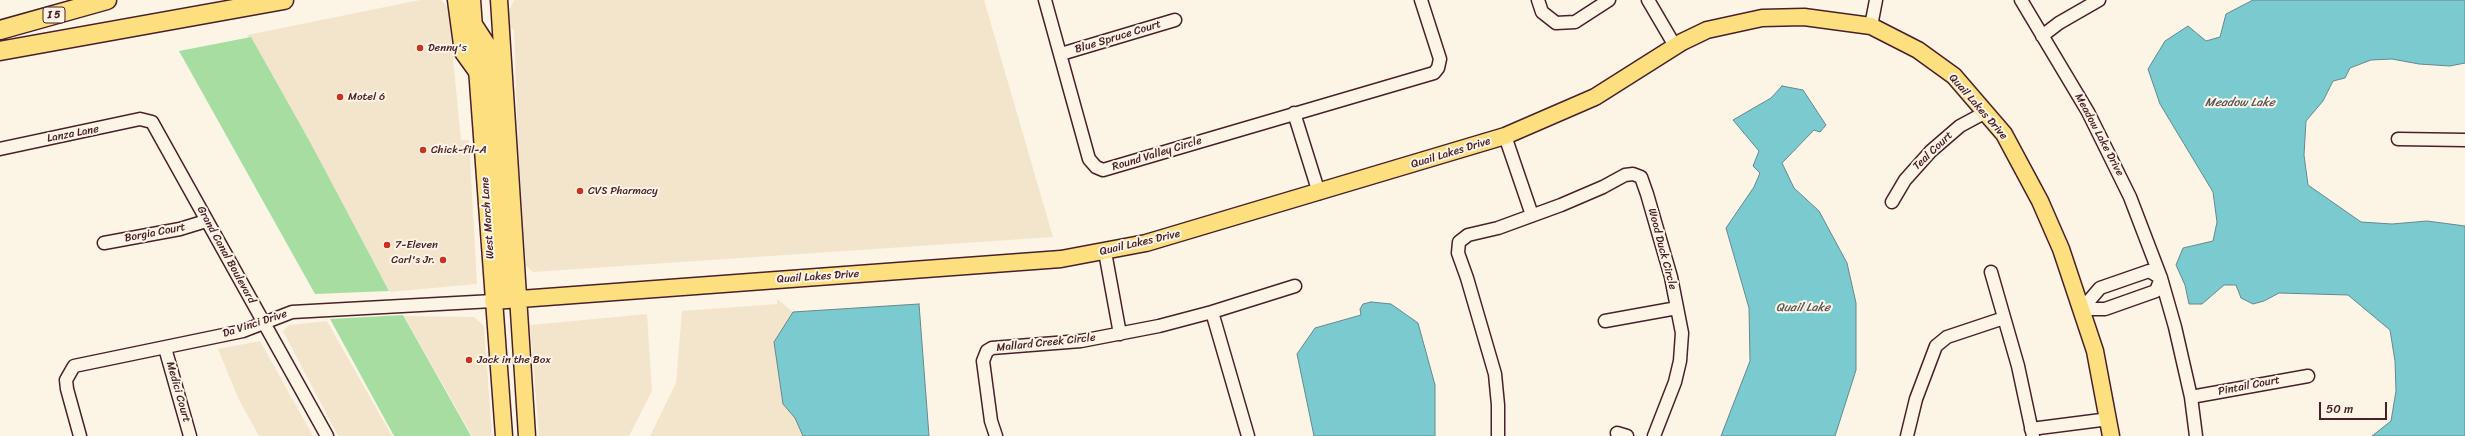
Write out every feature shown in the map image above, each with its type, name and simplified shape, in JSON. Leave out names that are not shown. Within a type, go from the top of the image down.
[{"type":"highway","name":"I 5","points":[[0,30],[107,0]]},
{"type":"highway","points":[[0,51],[284,0]]},
{"type":"highway","points":[[457,0],[464,52],[477,70]]},
{"type":"main road","name":"West March Lane","points":[[472,0],[504,436]]},
{"type":"main road","points":[[499,0],[528,436]]},
{"type":"main road","name":"Quail Lakes Drive","points":[[519,298],[1028,262],[1105,252],[1146,243],[1319,193],[1505,136],[1595,97],[1675,46],[1706,30],[1762,18],[1804,17],[1871,26],[1930,58],[1954,76],[2004,134],[2040,200],[2061,249],[2095,351],[2111,436]]},
{"type":"main road","points":[[474,23],[488,46],[504,283],[509,291],[519,298]]},
{"type":"main road","name":"Da Vinci Drive","points":[[493,301],[519,298]]},
{"type":"street","name":"Round Valley Circle","points":[[1045,0],[1089,159],[1099,169],[1107,170],[1434,72],[1438,68],[1440,59],[1421,0]]},
{"type":"street","points":[[1538,0],[1542,12],[1556,22],[1575,22],[1609,0]]},
{"type":"street","points":[[1648,0],[1675,46]]},
{"type":"street","points":[[1871,26],[1876,0]]},
{"type":"street","name":"Meadow Lake Drive","points":[[2021,0],[2088,112],[2112,156],[2130,197],[2161,278],[2175,327],[2191,397],[2196,436]]},
{"type":"street","points":[[2042,36],[2059,23],[2099,0]]},
{"type":"street","name":"Blue Spruce Court","points":[[1061,54],[1175,20]]},
{"type":"street","name":"Teal Court","points":[[1892,202],[1909,176],[1931,151],[1960,126],[1986,112]]},
{"type":"street","points":[[1294,113],[1319,193]]},
{"type":"street","name":"Lanza Lane","points":[[0,149],[146,119]]},
{"type":"street","name":"Grand Canal Boulevard","points":[[146,119],[156,126],[206,221],[327,436]]},
{"type":"street","points":[[1505,136],[1532,215]]},
{"type":"street","points":[[2398,139],[2465,140]]},
{"type":"street","name":"Wood Duck Circle","points":[[1498,436],[1498,405],[1495,374],[1457,249],[1459,242],[1468,235],[1498,228],[1603,187],[1625,174],[1639,175],[1647,194],[1671,277],[1682,333],[1680,361],[1674,382],[1654,436]]},
{"type":"street","name":"Borgia Court","points":[[104,243],[180,229],[206,221]]},
{"type":"street","points":[[1105,252],[1120,334]]},
{"type":"street","points":[[2149,271],[2161,278],[2156,291],[2105,309],[2082,309],[2100,288],[2149,271]]},
{"type":"street","points":[[1991,272],[2018,366],[2032,433],[2109,419]]},
{"type":"street","name":"Mallard Creek Circle","points":[[996,436],[991,422],[983,361],[987,351],[995,346],[1060,344],[1120,334],[1159,326],[1212,312],[1295,286]]},
{"type":"street","name":"Da Vinci Drive","points":[[80,436],[66,389],[66,380],[69,372],[74,366],[242,331],[280,315],[307,310],[493,301]]},
{"type":"street","points":[[1605,321],[1677,308]]},
{"type":"street","points":[[1212,312],[1248,436]]},
{"type":"street","points":[[1907,436],[1916,399],[1936,346],[1947,337],[2004,318]]},
{"type":"street","name":"Medici Court","points":[[165,348],[190,436]]},
{"type":"street","name":"Pintail Court","points":[[2191,397],[2308,376]]},
{"type":"shaded area","points":[[420,0],[441,0],[448,7],[461,140],[469,140],[477,284],[390,292],[247,35]]},
{"type":"shaded area","points":[[514,0],[984,0],[1053,237],[533,272],[526,266],[518,147],[514,29],[508,28],[507,16]]},
{"type":"shaded area","points":[[777,299],[793,312],[774,342],[783,404],[795,418],[803,436],[650,436],[676,383],[682,311],[777,304]]},
{"type":"shaded area","points":[[647,314],[652,391],[629,436],[539,436],[530,325]]},
{"type":"shaded area","points":[[404,316],[474,317],[484,326],[492,436],[472,436]]},
{"type":"shaded area","points":[[327,321],[392,436],[338,436],[283,331],[289,325]]},
{"type":"shaded area","points":[[260,341],[313,436],[259,436],[238,398],[218,349]]},
{"type":"green space","points":[[251,37],[310,142],[389,291],[315,294],[179,51]]},
{"type":"green space","points":[[403,315],[471,436],[394,436],[330,319]]},
{"type":"water","name":"Meadow Lake","points":[[2253,0],[2465,0],[2465,63],[2450,66],[2419,64],[2392,59],[2371,60],[2350,68],[2345,78],[2333,81],[2323,101],[2306,121],[2304,155],[2308,185],[2361,222],[2392,224],[2427,221],[2465,226],[2465,436],[2372,436],[2391,421],[2396,391],[2395,361],[2390,330],[2348,295],[2279,293],[2264,301],[2253,304],[2241,298],[2236,285],[2224,285],[2202,304],[2189,304],[2185,285],[2176,265],[2183,248],[2213,241],[2217,222],[2213,192],[2160,104],[2148,69],[2165,41],[2188,26],[2206,41],[2220,37],[2226,14]]},
{"type":"water","name":"Quail Lake","points":[[1782,86],[1803,90],[1826,125],[1820,132],[1814,130],[1782,163],[1794,188],[1819,211],[1847,263],[1856,303],[1856,370],[1835,436],[1721,436],[1750,361],[1749,308],[1726,228],[1754,187],[1760,173],[1753,166],[1759,151],[1733,120],[1771,98]]},
{"type":"water","points":[[1371,302],[1391,304],[1418,323],[1435,385],[1435,436],[1314,436],[1297,354],[1315,328],[1361,315],[1360,309],[1363,304]]},
{"type":"water","points":[[919,304],[929,436],[803,436],[795,418],[783,404],[774,342],[793,312]]},
{"type":"place","name":"Denny's","points":[[420,48]]},
{"type":"place","name":"Motel 6","points":[[340,97]]},
{"type":"place","name":"Chick-fil-A","points":[[423,150]]},
{"type":"place","name":"CVS Pharmacy","points":[[580,191]]},
{"type":"place","name":"7-Eleven","points":[[387,245]]},
{"type":"place","name":"Carl's Jr.","points":[[443,260]]},
{"type":"place","name":"Jack in the Box","points":[[469,360]]}]
